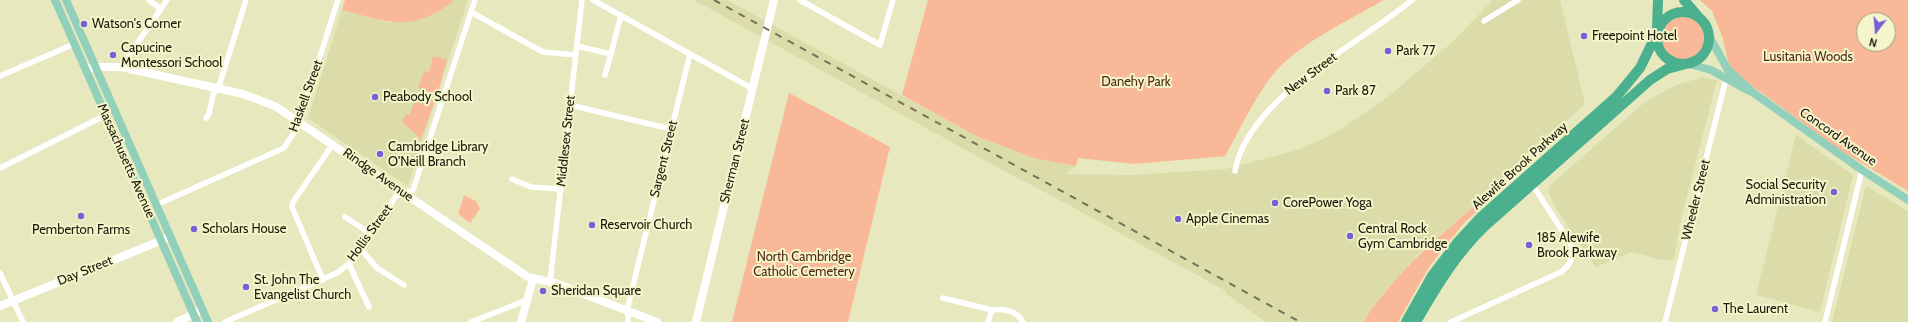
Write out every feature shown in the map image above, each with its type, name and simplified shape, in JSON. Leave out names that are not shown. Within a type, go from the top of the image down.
[{"type":"highway","points":[[1658,0],[1658,46],[1665,58],[1675,63],[1687,64],[1698,60],[1705,53],[1708,46],[1709,36],[1707,27],[1684,0]]},
{"type":"highway","points":[[1657,33],[1664,20],[1675,13],[1689,12],[1701,19]]},
{"type":"highway","name":"Alewife Brook Parkway","points":[[1406,322],[1436,271],[1457,243],[1481,217],[1617,96],[1640,68],[1657,33]]},
{"type":"highway","name":"Alewife Brook Parkway","points":[[1416,322],[1442,277],[1464,248],[1489,222],[1652,78],[1667,69],[1687,64]]},
{"type":"main road","name":"Massachusetts Avenue","points":[[55,0],[196,318]]},
{"type":"main road","name":"Massachusetts Avenue","points":[[66,0],[208,322]]},
{"type":"main road","name":"Concord Avenue","points":[[1709,36],[1728,70],[1755,94],[1862,170],[1908,200]]},
{"type":"main road","name":"Concord Avenue","points":[[1687,64],[1711,70],[1755,94]]},
{"type":"main road","points":[[133,176],[142,172]]},
{"type":"street","points":[[149,0],[161,9]]},
{"type":"street","points":[[121,67],[167,0]]},
{"type":"street","points":[[206,118],[209,114],[213,94],[246,0]]},
{"type":"street","name":"Haskell Street","points":[[156,205],[284,148],[298,128],[338,0]]},
{"type":"street","points":[[474,0],[471,12],[543,52],[576,55]]},
{"type":"street","name":"Middlesex Street","points":[[550,282],[582,0]]},
{"type":"street","points":[[593,0],[753,89]]},
{"type":"street","name":"Sherman Street","points":[[696,322],[774,0]]},
{"type":"street","points":[[800,0],[880,45],[893,0]]},
{"type":"street","name":"New Street","points":[[1235,171],[1238,160],[1249,136],[1281,96],[1315,69],[1412,0]]},
{"type":"street","points":[[1484,21],[1518,0]]},
{"type":"street","name":"Hollis Street","points":[[225,322],[337,273],[349,264],[361,249],[396,196],[413,190],[471,12]]},
{"type":"street","points":[[605,75],[620,15]]},
{"type":"street","points":[[0,76],[74,44]]},
{"type":"street","points":[[577,46],[610,54]]},
{"type":"street","name":"Sargent Street","points":[[628,322],[630,299],[690,54]]},
{"type":"street","name":"Rindge Avenue","points":[[86,69],[96,67],[121,67],[266,102],[300,121],[404,193],[533,279],[550,282],[657,322]]},
{"type":"street","name":"Wheeler Street","points":[[1665,322],[1726,79]]},
{"type":"street","points":[[570,105],[671,130]]},
{"type":"street","points":[[0,168],[106,115]]},
{"type":"street","points":[[323,280],[292,207],[293,202],[333,144]]},
{"type":"street","points":[[1825,322],[1862,170]]},
{"type":"street","points":[[512,179],[531,187],[561,189]]},
{"type":"street","points":[[1451,322],[1561,272],[1570,265],[1573,256],[1572,246],[1532,184]]},
{"type":"street","points":[[345,217],[371,234]]},
{"type":"street","name":"Day Street","points":[[0,306],[170,237]]},
{"type":"street","points":[[361,249],[377,268],[404,285]]},
{"type":"street","points":[[349,264],[369,307]]},
{"type":"street","points":[[0,273],[23,322]]},
{"type":"street","points":[[521,322],[533,279]]},
{"type":"street","points":[[943,298],[992,310],[1000,309],[1016,314],[1023,322]]},
{"type":"street","points":[[470,322],[527,300]]},
{"type":"street","points":[[177,322],[196,318],[202,310]]},
{"type":"street","points":[[988,322],[992,310]]},
{"type":"shaded area","name":"Peabody School","points":[[454,0],[468,0],[408,185],[406,185],[308,118],[342,10],[389,23],[433,14]]},
{"type":"shaded area","points":[[694,0],[727,0],[976,136],[1034,158],[1076,166],[1066,174],[1133,175],[1226,169],[1297,150],[1323,139],[1346,126],[1389,96],[1450,44],[1493,0],[1560,0],[1585,104],[1516,168],[1419,254],[1389,286],[1362,322],[1266,322],[1225,293],[1226,291],[1013,176]]},
{"type":"shaded area","points":[[1703,77],[1717,80],[1682,215],[1674,259],[1662,260],[1631,252],[1596,267],[1557,210],[1548,192],[1549,186],[1646,101],[1676,85]]},
{"type":"shaded area","points":[[1796,135],[1853,175],[1820,312],[1756,295]]},
{"type":"shaded area","points":[[1866,186],[1908,211],[1908,322],[1832,322]]},
{"type":"green space","points":[[345,0],[454,0],[440,11],[426,18],[400,22],[387,21],[342,10]]},
{"type":"green space","name":"Danehy Park","points":[[928,0],[1384,0],[1333,28],[1308,44],[1286,61],[1268,81],[1260,93],[1225,156],[1135,164],[1078,158],[1076,166],[1034,158],[976,136],[902,95]]},
{"type":"green space","name":"Lusitania Woods","points":[[1700,0],[1908,0],[1908,191],[1843,152],[1730,70],[1723,39],[1712,11]]},
{"type":"green space","points":[[1682,16],[1694,20],[1700,26],[1704,38],[1700,50],[1694,56],[1682,60],[1670,56],[1664,50],[1660,38],[1664,26],[1670,20]]},
{"type":"green space","points":[[433,56],[447,60],[438,91],[433,93],[418,88],[424,71],[429,72]]},
{"type":"green space","name":"North Cambridge Catholic Cemetery","points":[[789,93],[890,147],[848,322],[732,322]]},
{"type":"green space","points":[[416,95],[431,100],[434,103],[421,139],[402,122],[406,114],[410,115]]},
{"type":"green space","points":[[1488,194],[1488,201],[1464,223],[1429,267],[1398,322],[1363,322],[1376,303],[1405,269],[1437,238]]},
{"type":"green space","points":[[464,195],[476,201],[480,209],[470,223],[458,214]]},
{"type":"railway","points":[[714,0],[1300,322]]},
{"type":"place","name":"Watson's Corner","points":[[84,24]]},
{"type":"place","name":"Freepoint Hotel","points":[[1584,36]]},
{"type":"place","name":"Park 77","points":[[1388,51]]},
{"type":"place","name":"Capucine Montessori School","points":[[113,55]]},
{"type":"place","name":"Park 87","points":[[1327,91]]},
{"type":"place","name":"Peabody School","points":[[375,97]]},
{"type":"place","name":"Cambridge Library O'Neill Branch","points":[[380,154]]},
{"type":"place","name":"Social Security Administration","points":[[1834,192]]},
{"type":"place","name":"CorePower Yoga","points":[[1275,203]]},
{"type":"place","name":"Pemberton Farms","points":[[81,216]]},
{"type":"place","name":"Apple Cinemas","points":[[1178,219]]},
{"type":"place","name":"Reservoir Church","points":[[592,225]]},
{"type":"place","name":"Scholars House","points":[[194,229]]},
{"type":"place","name":"Central Rock Gym Cambridge","points":[[1350,236]]},
{"type":"place","name":"185 Alewife Brook Parkway","points":[[1529,245]]},
{"type":"place","name":"St. John The Evangelist Church","points":[[246,287]]},
{"type":"place","name":"Sheridan Square","points":[[543,291]]},
{"type":"place","name":"The Laurent","points":[[1715,309]]}]
